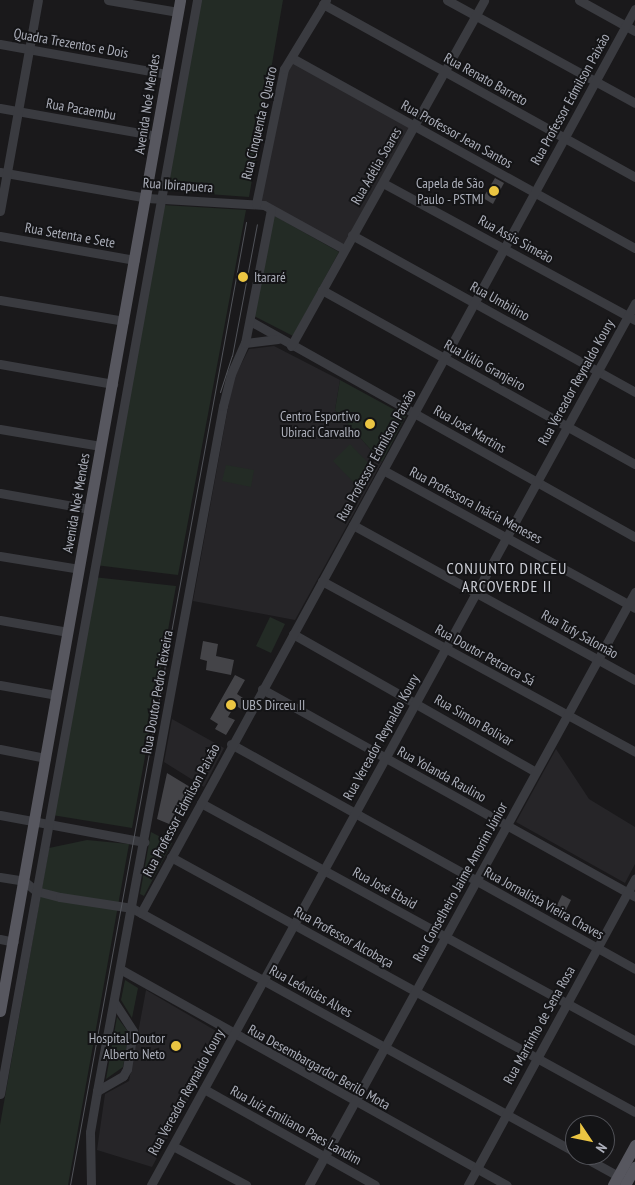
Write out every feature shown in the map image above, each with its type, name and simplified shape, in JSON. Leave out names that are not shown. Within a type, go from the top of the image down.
[{"type":"main road","name":"Avenida Noé Mendes","points":[[0,1006],[14,942],[79,569],[147,198],[179,6]]},
{"type":"main road","points":[[624,1182],[635,1145]]},
{"type":"main road","points":[[624,1182],[635,1167]]},
{"type":"street","points":[[0,211],[3,172],[18,112],[38,0]]},
{"type":"street","points":[[108,0],[179,6]]},
{"type":"street","points":[[0,1094],[197,0]]},
{"type":"street","points":[[447,0],[635,104]]},
{"type":"street","name":"Rua Adélia Soares","points":[[291,346],[484,0]]},
{"type":"street","points":[[579,0],[635,31]]},
{"type":"street","name":"Rua Cinquenta e Quatro","points":[[256,204],[281,80],[324,2]]},
{"type":"street","name":"Rua Renato Barreto","points":[[324,2],[444,72],[635,177]]},
{"type":"street","name":"Rua Professor Edmilson Paixão","points":[[141,913],[231,744],[415,413],[635,9]]},
{"type":"street","name":"Quadra Trezentos e Dois","points":[[0,44],[167,74]]},
{"type":"street","name":"Rua Professor Jean Santos","points":[[292,58],[635,248]]},
{"type":"street","name":"Rua Pacaembu","points":[[0,108],[157,136]]},
{"type":"street","name":"Rua Ibirapuera","points":[[3,172],[147,198],[256,204],[271,209],[344,249]]},
{"type":"street","name":"Rua Assis Simeão","points":[[383,183],[631,318]]},
{"type":"street","name":"Rua Doutor Pedro Teixeira","points":[[91,1185],[90,1132],[224,398],[245,343],[271,209]]},
{"type":"street","name":"Rua Umbilino","points":[[352,235],[635,392]]},
{"type":"street","name":"Rua Setenta e Sete","points":[[0,236],[135,260]]},
{"type":"street","name":"Rua Júlio Granjeiro","points":[[322,290],[635,464]]},
{"type":"street","points":[[0,300],[124,321]]},
{"type":"street","name":"Rua Vereador Reynaldo Koury","points":[[151,1185],[567,426],[631,318],[635,303]]},
{"type":"street","name":"Rua José Martins","points":[[250,321],[278,339],[415,413],[635,537]]},
{"type":"street","points":[[245,343],[278,339]]},
{"type":"street","points":[[0,364],[113,384]]},
{"type":"street","points":[[0,428],[101,446]]},
{"type":"street","name":"Rua Professora Inácia Meneses","points":[[383,470],[632,606]]},
{"type":"street","points":[[0,493],[90,509]]},
{"type":"street","name":"Rua Tufy Salomão","points":[[353,524],[635,680]]},
{"type":"street","points":[[0,556],[79,569]]},
{"type":"street","name":"Rua Doutor Petrarca Sá","points":[[322,581],[635,752]]},
{"type":"street","name":"Rua Conselheiro Jaime Amorim Júnior","points":[[309,1185],[567,715],[598,660],[632,606],[635,592]]},
{"type":"street","points":[[0,620],[68,632]]},
{"type":"street","name":"Rua Simon Bolivar","points":[[293,634],[416,702],[536,772]]},
{"type":"street","points":[[0,684],[58,695]]},
{"type":"street","name":"Rua Yolanda Raulino","points":[[262,690],[631,895]]},
{"type":"street","name":"Rua Jornalista Vieira Chaves","points":[[231,744],[635,969]]},
{"type":"street","points":[[0,749],[46,758]]},
{"type":"street","name":"Rua José Ebaid","points":[[201,802],[635,1041]]},
{"type":"street","points":[[0,815],[144,842]]},
{"type":"street","name":"Rua Professor Alcobaça","points":[[171,857],[635,1112]]},
{"type":"street","points":[[0,877],[24,881]]},
{"type":"street","name":"Rua Martinho de Sena Rosa","points":[[468,1185],[597,948],[631,895],[635,879]]},
{"type":"street","name":"Rua Leônidas Alves","points":[[24,881],[36,891],[132,908],[565,1146]]},
{"type":"street","points":[[0,939],[14,942]]},
{"type":"street","name":"Rua Desembargardor Berilo Mota","points":[[120,969],[233,1035],[508,1185]]},
{"type":"street","points":[[97,1091],[123,1076],[127,1069],[133,1031],[114,1002]]},
{"type":"street","name":"Rua Juiz Emiliano Paes Landim","points":[[204,1089],[375,1185]]},
{"type":"street","points":[[173,1146],[246,1185]]},
{"type":"street","points":[[596,1165],[624,1182]]},
{"type":"shaded area","points":[[200,0],[283,0],[249,197],[167,191]]},
{"type":"shaded area","points":[[292,58],[414,126],[344,249],[256,204],[281,80]]},
{"type":"shaded area","points":[[163,205],[246,210],[178,575],[95,565]]},
{"type":"shaded area","points":[[273,215],[339,252],[293,336],[254,316]]},
{"type":"shaded area","points":[[274,346],[340,380],[335,410],[382,462],[295,620],[193,601],[233,380],[249,349]]},
{"type":"shaded area","points":[[340,380],[406,416],[382,462],[335,410]]},
{"type":"shaded area","points":[[350,444],[375,470],[358,487],[333,461]]},
{"type":"shaded area","points":[[226,465],[254,470],[251,487],[222,481]]},
{"type":"shaded area","points":[[93,577],[176,586],[132,828],[52,815]]},
{"type":"shaded area","points":[[270,617],[285,624],[271,653],[256,646]]},
{"type":"shaded area","points":[[172,719],[224,748],[204,787],[164,762]]},
{"type":"shaded area","points":[[556,749],[589,799],[635,827],[635,864],[625,883],[516,822]]},
{"type":"shaded area","points":[[151,832],[172,843],[144,896],[140,894]]},
{"type":"shaded area","points":[[87,840],[129,844],[68,1185],[0,1185],[0,1125],[49,848]]},
{"type":"shaded area","points":[[125,980],[138,988],[132,1018],[121,1000]]},
{"type":"shaded area","points":[[146,990],[223,1035],[152,1167],[97,1150],[105,1094],[129,1081]]},
{"type":"shaded area","points":[[117,1017],[129,1033],[123,1067],[106,1079]]},
{"type":"building","name":"Capela de São Paulo - PSTMJ","points":[[495,178],[504,183],[493,204],[483,198]]},
{"type":"building","points":[[203,641],[218,644],[216,656],[234,660],[231,675],[206,670],[207,661],[200,659]]},
{"type":"building","name":"UBS Dirceu II","points":[[235,675],[245,680],[237,694],[246,700],[241,709],[235,705],[228,717],[235,720],[226,735],[215,729],[218,724],[210,719]]},
{"type":"building","points":[[167,773],[195,790],[174,826],[157,819]]},
{"type":"building","points":[[562,895],[571,900],[562,918],[553,913]]},
{"type":"tram line","points":[[70,1185],[246,222]]},
{"type":"tram line","points":[[220,392],[232,356],[257,224]]},
{"type":"place","name":"Capela de São Paulo - PSTMJ","points":[[494,191]]},
{"type":"place","name":"Itararé","points":[[243,277]]},
{"type":"place","name":"Centro Esportivo Ubiraci Carvalho","points":[[370,424]]},
{"type":"place","name":"UBS Dirceu II","points":[[231,705]]},
{"type":"place","name":"Hospital Doutor Alberto Neto","points":[[176,1046]]},
{"type":"district","name":"CONJUNTO DIRCEU ARCOVERDE II","points":[[507,577]]}]
